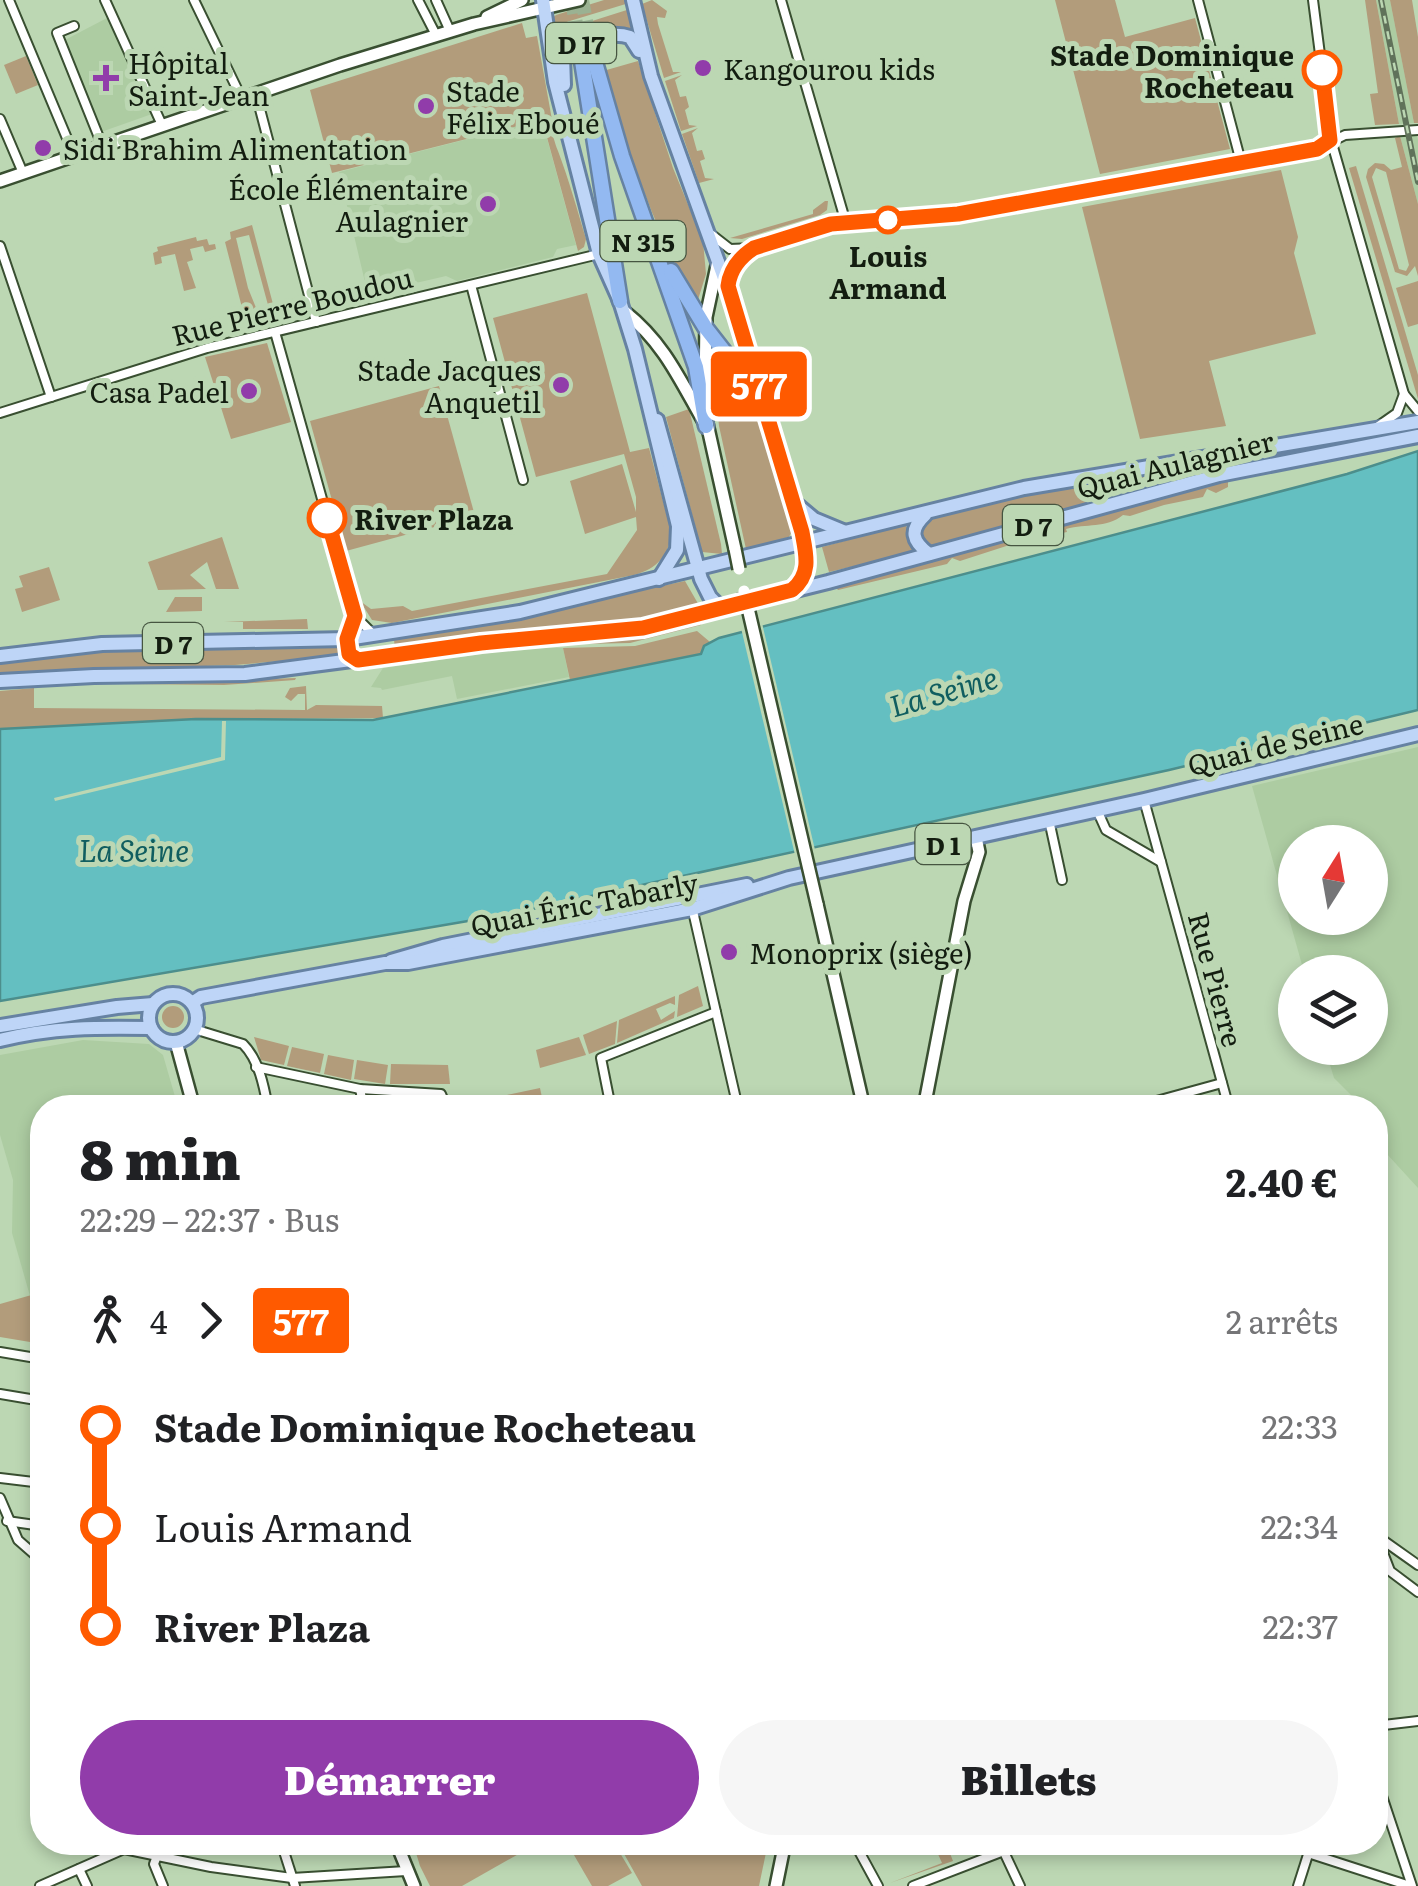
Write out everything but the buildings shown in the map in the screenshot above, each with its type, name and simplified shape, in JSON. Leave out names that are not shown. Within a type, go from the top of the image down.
[{"type":"highway","name":"N 315","points":[[586,54],[696,367],[706,426]]},
{"type":"highway","name":"N 315","points":[[586,54],[613,152],[706,426]]},
{"type":"highway","points":[[586,54],[622,307]]},
{"type":"highway","points":[[607,108],[679,287],[748,382],[771,425]]},
{"type":"main road","points":[[474,24],[522,0]]},
{"type":"main road","points":[[0,181],[450,30],[543,5],[579,0]]},
{"type":"main road","name":"D 17","points":[[633,0],[651,76]]},
{"type":"main road","name":"D 17","points":[[543,5],[556,82],[599,254],[622,307],[649,400],[664,436],[698,569]]},
{"type":"main road","name":"D 17","points":[[568,127],[561,63],[568,48],[625,35],[635,41],[710,232],[771,425],[804,543],[806,569],[802,581],[792,590]]},
{"type":"main road","name":"D 17","points":[[718,256],[705,327],[706,426],[861,1095]]},
{"type":"main road","points":[[622,307],[679,372],[706,426]]},
{"type":"main road","name":"D 17","points":[[649,400],[679,535],[677,550],[659,579]]},
{"type":"main road","name":"Quai Aulagnier","points":[[2,653],[102,644],[347,639],[520,612],[1024,488],[1418,422]]},
{"type":"main road","name":"Quai Aulagnier","points":[[0,682],[245,674],[481,643],[605,633],[792,590],[1219,475],[1418,436]]},
{"type":"main road","points":[[793,502],[814,519],[846,532]]},
{"type":"main road","points":[[924,514],[914,535],[918,546],[929,554]]},
{"type":"main road","points":[[698,569],[710,597],[721,608]]},
{"type":"main road","points":[[347,639],[350,657],[365,660],[375,653],[374,634]]},
{"type":"main road","name":"Quai de Seine","points":[[1144,800],[1418,734]]},
{"type":"main road","name":"Quai Éric Tabarly","points":[[192,1003],[201,997],[385,963],[408,963],[691,904],[789,878],[1144,800]]},
{"type":"main road","points":[[927,1095],[968,884],[979,852],[970,838]]},
{"type":"main road","name":"Quai Éric Tabarly","points":[[385,963],[443,946],[691,904]]},
{"type":"main road","points":[[172,994],[184,996],[197,1014],[194,1029],[176,1042],[157,1036],[151,1028],[153,1004],[172,994]]},
{"type":"main road","points":[[0,1026],[153,1004]]},
{"type":"main road","points":[[0,1040],[80,1026],[151,1028]]},
{"type":"main road","points":[[176,1042],[190,1095]]},
{"type":"main road","points":[[400,1855],[414,1886]]},
{"type":"main road","points":[[776,1886],[782,1855]]},
{"type":"street","points":[[9,0],[74,156]]},
{"type":"street","points":[[105,0],[162,125]]},
{"type":"street","points":[[194,0],[242,99]]},
{"type":"street","points":[[418,0],[436,35]]},
{"type":"street","points":[[436,0],[450,30]]},
{"type":"street","points":[[781,0],[846,223]]},
{"type":"street","points":[[1198,0],[1242,162]]},
{"type":"street","points":[[1313,0],[1330,140],[1404,394],[1418,412]]},
{"type":"street","points":[[74,26],[57,33],[102,145]]},
{"type":"street","points":[[256,94],[316,322]]},
{"type":"street","points":[[0,119],[23,173]]},
{"type":"street","points":[[710,232],[725,247],[754,248],[846,223],[958,214],[1317,149],[1345,134],[1418,130]]},
{"type":"street","points":[[0,246],[51,396]]},
{"type":"street","points":[[728,287],[734,267],[754,248]]},
{"type":"street","name":"Rue Pierre Boudou","points":[[0,413],[186,354],[599,254]]},
{"type":"street","points":[[471,285],[523,480]]},
{"type":"street","points":[[275,332],[355,616],[374,634]]},
{"type":"street","points":[[1376,428],[1397,413],[1404,394]]},
{"type":"street","points":[[347,639],[355,616]]},
{"type":"street","name":"Rue Pierre","points":[[1144,800],[1225,1095]]},
{"type":"street","points":[[1097,809],[1106,830],[1161,862]]},
{"type":"street","points":[[1048,820],[1062,880]]},
{"type":"street","points":[[691,904],[735,1095]]},
{"type":"street","points":[[608,1095],[601,1058],[716,1012]]},
{"type":"street","points":[[194,1029],[243,1044],[256,1066],[265,1095]]},
{"type":"street","points":[[256,1066],[360,1089],[441,1095]]},
{"type":"street","points":[[263,1084],[274,1071]]},
{"type":"street","points":[[1178,1095],[1222,1083]]},
{"type":"street","points":[[360,1089],[361,1095]]},
{"type":"street","points":[[0,1352],[30,1357]]},
{"type":"street","points":[[0,1394],[30,1399]]},
{"type":"street","points":[[0,1478],[30,1482]]},
{"type":"street","points":[[0,1498],[7,1521],[18,1540],[30,1550]]},
{"type":"street","points":[[7,1521],[30,1524]]},
{"type":"street","points":[[1388,1543],[1418,1566]]},
{"type":"street","points":[[1388,1566],[1418,1592]]},
{"type":"street","points":[[1388,1724],[1418,1721]]},
{"type":"street","points":[[1388,1815],[1411,1886]]},
{"type":"street","points":[[40,1886],[111,1855]]},
{"type":"street","points":[[158,1855],[154,1864],[164,1886]]},
{"type":"street","points":[[162,1855],[294,1882],[406,1871]]},
{"type":"street","points":[[285,1855],[294,1882]]},
{"type":"street","points":[[861,1855],[878,1886]]},
{"type":"street","points":[[914,1886],[996,1855]]},
{"type":"street","points":[[1005,1855],[1020,1886]]},
{"type":"street","points":[[1298,1886],[1307,1855]]},
{"type":"street","points":[[1314,1855],[1411,1886]]},
{"type":"street","points":[[80,1869],[88,1886]]},
{"type":"shaded area","points":[[604,0],[629,3],[550,27],[556,15]]},
{"type":"shaded area","points":[[652,0],[667,11],[665,18],[657,17],[658,24],[673,72],[681,72],[664,78],[642,4]]},
{"type":"shaded area","points":[[1055,0],[1115,0],[1125,37],[1195,18],[1230,149],[1100,174]]},
{"type":"shaded area","points":[[1365,0],[1376,0],[1399,124],[1375,125],[1370,94],[1378,93]]},
{"type":"shaded area","points":[[1376,0],[1390,0],[1414,123],[1399,124]]},
{"type":"shaded area","points":[[1390,0],[1412,0],[1418,37],[1418,123],[1414,123]]},
{"type":"shaded area","points":[[630,9],[635,34],[626,30],[557,58],[551,34]]},
{"type":"shaded area","name":"Hôpital Saint-Jean","points":[[107,18],[152,114],[101,132],[61,42]]},
{"type":"shaded area","name":"Stade Félix Eboué","points":[[522,23],[526,38],[537,36],[554,131],[544,115],[542,120],[332,173],[310,90]]},
{"type":"shaded area","points":[[26,56],[38,85],[16,94],[4,65]]},
{"type":"shaded area","points":[[638,61],[673,168],[703,241],[706,274],[697,303],[655,219],[603,71]]},
{"type":"shaded area","points":[[682,75],[675,80],[680,97],[686,96],[689,125],[697,126],[681,131],[665,81]]},
{"type":"shaded area","name":"École Élémentaire Aulagnier","points":[[542,120],[576,245],[557,249],[553,257],[457,281],[446,276],[369,299],[339,172]]},
{"type":"shaded area","points":[[698,128],[692,133],[697,151],[702,150],[705,159],[700,161],[705,178],[714,179],[699,183],[682,134]]},
{"type":"shaded area","points":[[548,129],[586,239],[578,251],[545,130]]},
{"type":"shaded area","points":[[1400,136],[1417,136],[1418,204]]},
{"type":"shaded area","points":[[1400,136],[1418,204],[1418,276],[1415,266],[1407,276],[1395,272],[1366,177],[1375,163],[1391,170],[1402,167],[1395,138]],"holes":[[[1376,168],[1386,172],[1409,265],[1406,271],[1399,269],[1372,177]]]},
{"type":"shaded area","points":[[1356,166],[1418,375],[1418,399],[1349,168]]},
{"type":"shaded area","points":[[1281,170],[1298,237],[1294,253],[1316,334],[1209,361],[1226,426],[1140,439],[1082,207]]},
{"type":"shaded area","points":[[825,201],[827,210],[820,215],[742,239],[730,238],[813,214]]},
{"type":"shaded area","points":[[252,225],[273,304],[268,305],[249,235],[236,238],[248,288],[261,320],[246,323],[225,242],[231,239],[230,232]]},
{"type":"shaded area","points":[[196,237],[197,241],[207,239],[216,249],[190,249],[193,260],[187,262],[196,288],[184,291],[175,254],[161,257],[162,263],[155,265],[153,253],[158,251],[157,247]]},
{"type":"shaded area","points":[[1418,281],[1418,324],[1408,327],[1396,288]]},
{"type":"shaded area","name":"Stade Jacques Anquetil","points":[[587,293],[630,452],[649,448],[671,531],[665,554],[656,565],[634,575],[392,623],[372,620],[360,601],[371,609],[403,606],[412,611],[607,574],[637,530],[636,517],[585,534],[570,481],[622,464],[636,512],[636,497],[624,454],[536,477],[493,318]]},
{"type":"shaded area","name":"Casa Padel","points":[[267,343],[291,422],[231,439],[205,357]]},
{"type":"shaded area","points":[[719,359],[733,375],[756,416],[792,531],[789,537],[746,549],[719,426],[713,364]]},
{"type":"shaded area","points":[[439,386],[475,516],[346,551],[310,421]]},
{"type":"shaded area","points":[[689,409],[722,554],[702,552],[666,417]]},
{"type":"shaded area","points":[[1418,426],[1251,461],[937,546],[921,540],[919,530],[926,519],[987,504]]},
{"type":"shaded area","points":[[1228,479],[1228,487],[1216,493],[1207,489],[1203,497],[1066,529],[1067,532],[1022,541],[960,561],[952,558],[947,564],[838,590],[834,585]]},
{"type":"shaded area","points":[[906,525],[914,552],[829,572],[822,547],[848,540],[848,536]]},
{"type":"shaded area","points":[[222,537],[239,589],[216,589],[207,562],[190,575],[206,589],[158,590],[148,562]]},
{"type":"shaded area","points":[[49,567],[60,600],[22,612],[15,589],[23,587],[19,576]]},
{"type":"shaded area","points":[[685,581],[700,607],[622,626],[395,651],[394,639]]},
{"type":"shaded area","points":[[175,597],[202,597],[202,611],[166,612]]},
{"type":"shaded area","points":[[307,619],[308,629],[243,629],[243,622],[224,622]]},
{"type":"shaded area","points":[[702,621],[701,625],[630,643],[530,645],[399,661],[488,647],[624,638]]},
{"type":"shaded area","points":[[697,631],[710,642],[701,654],[570,680],[563,648],[635,646]]},
{"type":"shaded area","points":[[341,645],[340,656],[235,665],[0,673],[0,661],[107,649]]},
{"type":"shaded area","points":[[532,647],[563,648],[569,677],[457,699],[452,676],[382,690],[371,687],[383,668]]},
{"type":"shaded area","points":[[296,678],[224,685],[123,684]]},
{"type":"shaded area","points":[[306,686],[307,710],[316,705],[382,706],[383,718],[196,719],[0,729],[0,691],[34,688],[34,708],[305,710],[305,694],[298,694],[291,701],[285,697],[290,688]]},
{"type":"shaded area","points":[[1418,747],[1418,1188],[1388,1155],[1388,1095],[1351,1095],[1334,1078],[1330,1065],[1388,1065],[1388,955],[1299,955],[1294,935],[1388,935],[1388,825],[1278,825],[1278,879],[1252,786]]},
{"type":"shaded area","points":[[698,986],[703,1006],[677,1017],[679,995]]},
{"type":"shaded area","points":[[675,996],[675,1005],[656,1009],[661,1020],[675,1011],[674,1018],[617,1043],[619,1020]]},
{"type":"shaded area","points":[[173,1006],[181,1009],[181,1025],[173,1028],[165,1025],[162,1017],[165,1009]]},
{"type":"shaded area","points":[[617,1021],[615,1044],[589,1054],[583,1035]]},
{"type":"shaded area","points":[[254,1037],[289,1046],[284,1065],[261,1060]]},
{"type":"shaded area","points":[[579,1037],[586,1055],[540,1068],[536,1050]]},
{"type":"shaded area","points":[[83,1040],[149,1044],[163,1055],[175,1095],[30,1095],[30,1296],[12,1233],[13,1180],[0,1135],[0,1055]]},
{"type":"shaded area","points":[[292,1047],[324,1054],[320,1073],[287,1066]]},
{"type":"shaded area","points":[[328,1055],[354,1060],[351,1080],[324,1074]]},
{"type":"shaded area","points":[[357,1060],[388,1065],[385,1084],[354,1079]]},
{"type":"shaded area","points":[[391,1064],[448,1065],[450,1084],[390,1084]]},
{"type":"shaded area","points":[[540,1088],[541,1095],[507,1095]]},
{"type":"shaded area","points":[[30,1295],[30,1342],[0,1337],[0,1304]]},
{"type":"shaded area","points":[[417,1855],[517,1855],[462,1886],[430,1886]]},
{"type":"shaded area","points":[[574,1855],[621,1855],[632,1873],[608,1886],[592,1886]]},
{"type":"shaded area","points":[[625,1855],[765,1855],[759,1886],[642,1886]]},
{"type":"shaded area","points":[[938,1855],[951,1855],[953,1861],[890,1883],[942,1863]]},
{"type":"water","name":"La Seine","points":[[1418,451],[1418,710],[1169,770],[509,914],[0,1001],[0,729],[196,719],[373,720],[701,654],[704,646],[719,638],[1347,474]]},
{"type":"pier","points":[[762,623],[815,850],[795,855],[741,628]]},
{"type":"pier","points":[[222,721],[226,721],[225,760],[55,801],[54,798],[221,757]]},
{"type":"tunnel","points":[[572,0],[581,54]]},
{"type":"tunnel","points":[[582,0],[592,52]]},
{"type":"railway","points":[[1381,0],[1418,182]]},
{"type":"bus line","name":"577","points":[[327,518],[355,616],[347,639],[349,654],[358,660],[481,643],[643,628],[792,590],[802,581],[806,569],[802,532],[728,286],[728,278],[745,254],[831,224],[958,214],[1324,147],[1330,140],[1322,70]]},
{"type":"place","name":"Kangourou kids","points":[[703,68]]},
{"type":"place","name":"Stade Dominique Rocheteau","points":[[1322,70]]},
{"type":"place","name":"Hôpital Saint-Jean","points":[[106,78]]},
{"type":"place","name":"Stade Félix Eboué","points":[[426,106]]},
{"type":"place","name":"Sidi Brahim Alimentation","points":[[43,148]]},
{"type":"place","name":"École Élémentaire Aulagnier","points":[[488,204]]},
{"type":"place","name":"Louis Armand","points":[[888,220]]},
{"type":"place","name":"Stade Jacques Anquetil","points":[[561,385]]},
{"type":"place","name":"Casa Padel","points":[[249,391]]},
{"type":"place","name":"River Plaza","points":[[327,518]]},
{"type":"place","name":"Monoprix (siège)","points":[[729,952]]}]
